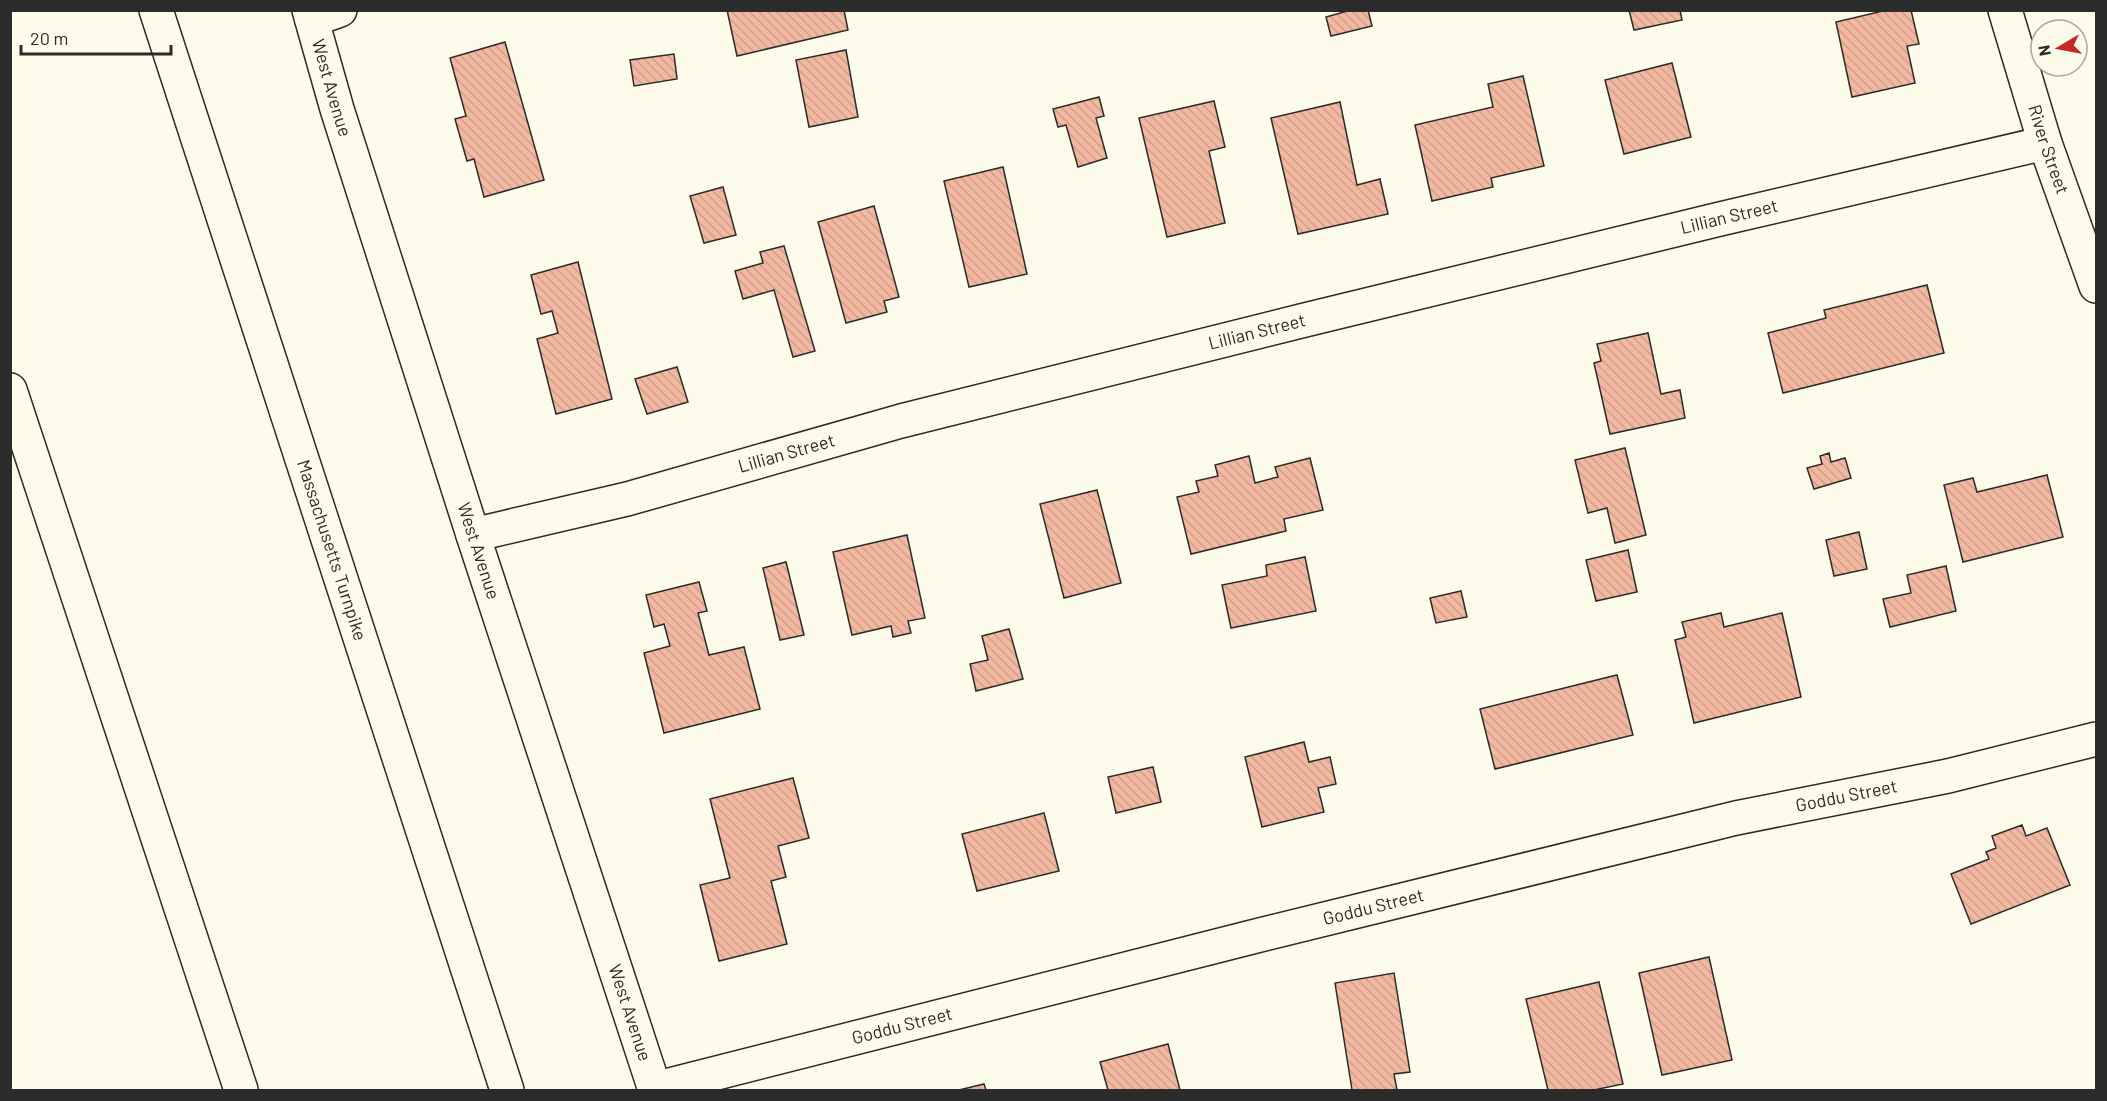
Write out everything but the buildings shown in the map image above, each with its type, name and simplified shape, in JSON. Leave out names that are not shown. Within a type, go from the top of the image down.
[{"type":"main road","name":"Massachusetts Turnpike","points":[[156,10],[507,1090]]},
{"type":"main road","name":"River Street","points":[[2005,10],[2046,143],[2097,286]]},
{"type":"main road","name":"West Avenue","points":[[321,14],[341,120],[473,535],[654,1090]]},
{"type":"main road","name":"Lillian Street","points":[[473,535],[627,499],[901,421],[1305,320],[2046,143]]},
{"type":"main road","points":[[10,390],[241,1090]]},
{"type":"main road","name":"Goddu Street","points":[[654,1090],[1252,937],[1736,818],[1948,776],[2097,740]]}]
